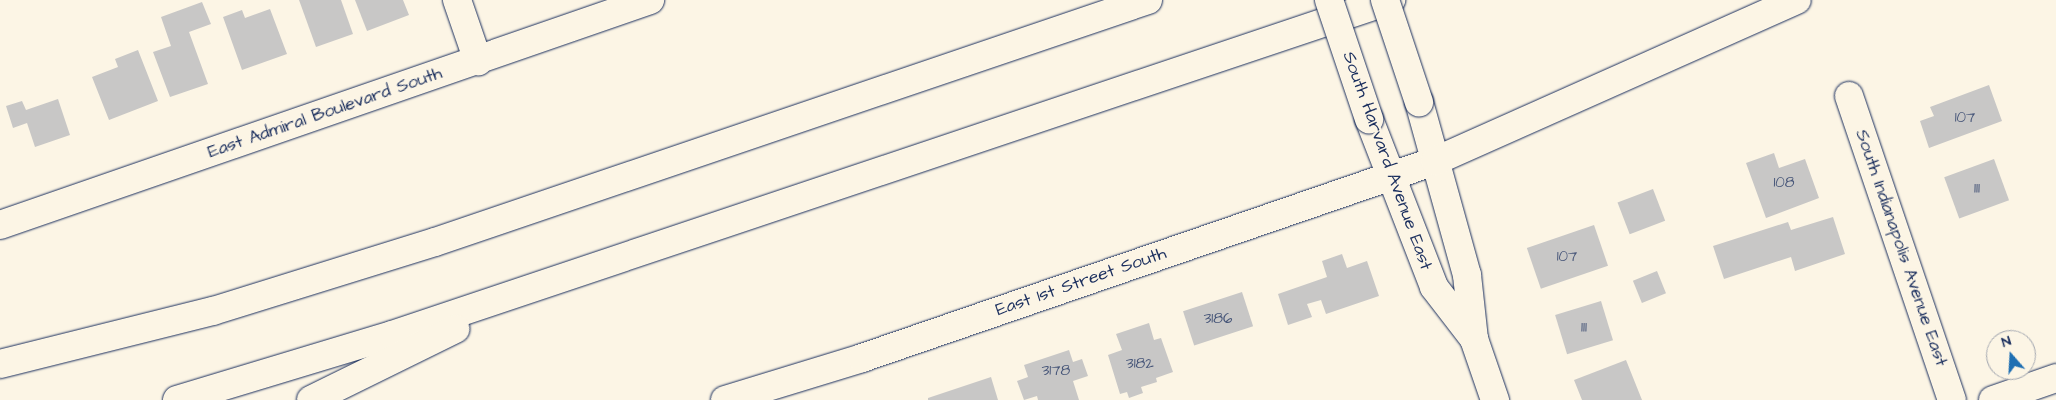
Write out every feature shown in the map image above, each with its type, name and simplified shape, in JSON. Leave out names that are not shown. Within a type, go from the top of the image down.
[{"type":"main road","points":[[457,0],[478,61]]},
{"type":"main road","name":"East Admiral Boulevard South","points":[[0,226],[650,0]]},
{"type":"main road","points":[[0,364],[213,311],[436,242],[1148,0]]},
{"type":"main road","name":"South Harvard Avenue East","points":[[1329,0],[1389,176],[1434,287],[1474,339]]},
{"type":"main road","name":"South Harvard Avenue East","points":[[1385,0],[1418,102],[1467,275],[1474,339],[1495,400]]},
{"type":"main road","points":[[177,400],[392,335],[1391,0]]},
{"type":"main road","name":"East 1st Street South","points":[[725,400],[862,358],[1435,161],[1797,0]]},
{"type":"main road","name":"South Indianapolis Avenue East","points":[[1849,96],[1952,400]]},
{"type":"main road","points":[[311,400],[558,279]]},
{"type":"main road","points":[[1993,400],[2056,378]]},
{"type":"building","points":[[299,0],[341,0],[353,34],[316,47]]},
{"type":"building","points":[[355,0],[403,0],[409,15],[367,31]]},
{"type":"building","points":[[202,2],[211,24],[189,32],[208,84],[170,97],[153,52],[171,46],[161,17]]},
{"type":"building","points":[[270,9],[287,54],[242,70],[223,17],[242,10],[245,18]]},
{"type":"building","points":[[138,50],[158,101],[109,120],[92,77],[118,67],[115,59]]},
{"type":"building","points":[[1989,85],[2002,121],[1929,148],[1920,121],[1934,116],[1930,107]]},
{"type":"building","points":[[58,99],[70,135],[35,147],[27,123],[13,128],[6,106],[22,101],[26,110]]},
{"type":"building","points":[[1774,153],[1779,168],[1805,159],[1819,198],[1766,218],[1746,163]]},
{"type":"building","points":[[1994,159],[2009,200],[1959,218],[1944,177]]},
{"type":"building","points":[[1653,189],[1665,221],[1630,234],[1618,203]]},
{"type":"building","points":[[1833,217],[1845,254],[1795,271],[1791,257],[1724,279],[1713,246],[1788,222],[1791,230]]},
{"type":"building","points":[[1594,225],[1608,266],[1541,289],[1527,248]]},
{"type":"building","points":[[1342,254],[1347,268],[1367,261],[1379,296],[1326,314],[1321,300],[1307,304],[1312,317],[1288,325],[1278,294],[1327,277],[1322,261]]},
{"type":"building","points":[[1657,271],[1666,293],[1642,303],[1633,281]]},
{"type":"building","points":[[1242,292],[1253,326],[1194,345],[1183,311]]},
{"type":"building","points":[[1601,301],[1613,340],[1567,354],[1555,315]]},
{"type":"building","points":[[1149,323],[1154,340],[1161,338],[1173,372],[1156,378],[1157,382],[1141,387],[1143,393],[1129,398],[1127,392],[1120,394],[1108,355],[1122,350],[1116,334]]},
{"type":"building","points":[[1069,350],[1073,362],[1082,359],[1088,376],[1073,381],[1079,400],[1038,400],[1037,396],[1024,400],[1017,381],[1028,377],[1024,365]]},
{"type":"building","points":[[1626,360],[1642,400],[1582,400],[1574,380]]},
{"type":"building","points":[[991,377],[998,400],[928,400],[928,398]]}]
